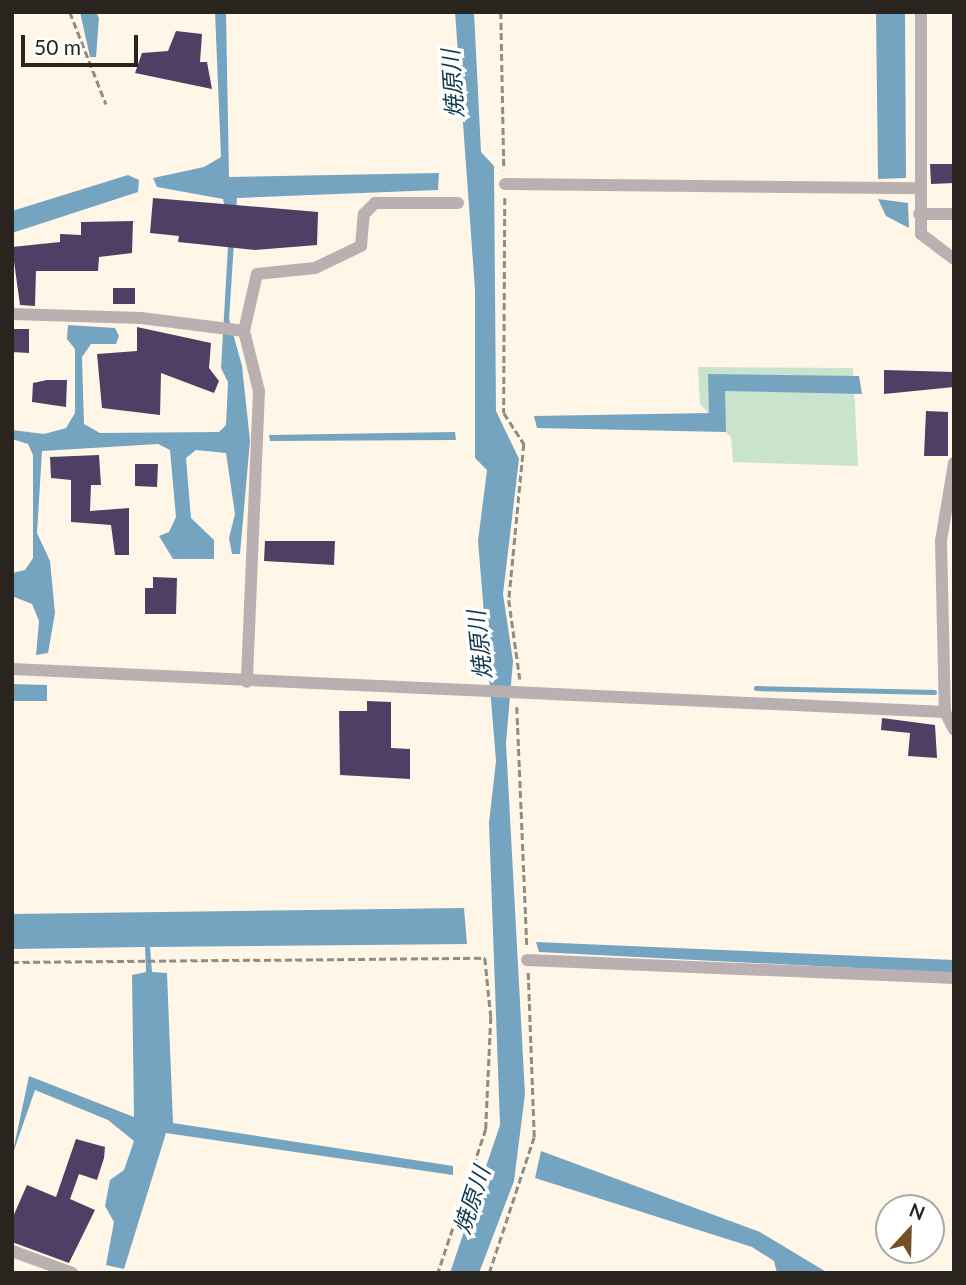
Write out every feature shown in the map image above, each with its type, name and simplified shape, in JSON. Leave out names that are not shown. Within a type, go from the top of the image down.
[{"type":"street","points":[[921,12],[921,234],[954,259]]},
{"type":"street","points":[[505,184],[919,188]]},
{"type":"street","points":[[247,681],[259,391],[233,327],[257,274],[315,268],[361,246],[364,214],[375,203],[458,203]]},
{"type":"street","points":[[919,214],[954,214]]},
{"type":"street","points":[[12,314],[233,327]]},
{"type":"street","points":[[954,463],[941,541],[945,712],[954,730]]},
{"type":"street","points":[[12,669],[945,712]]},
{"type":"street","points":[[527,960],[954,978]]},
{"type":"street","points":[[12,1251],[72,1273]]},
{"type":"path","points":[[70,12],[106,104]]},
{"type":"path","points":[[489,1273],[534,1137],[514,735],[519,694],[520,650],[510,589],[524,444],[504,413],[505,184],[501,12]]},
{"type":"path","points":[[12,962],[485,958],[491,1017],[486,1129],[438,1273]]},
{"type":"green space","points":[[698,367],[853,368],[858,466],[733,462],[731,437],[700,404]]},
{"type":"water","points":[[80,12],[96,12],[99,18],[96,57],[90,57]]},
{"type":"water","points":[[215,12],[226,12],[229,177],[439,173],[438,190],[237,198],[229,319],[242,366],[250,441],[240,554],[232,554],[229,538],[235,514],[226,453],[196,450],[186,458],[191,518],[214,540],[214,559],[173,559],[159,536],[169,532],[176,517],[170,450],[158,444],[42,451],[37,533],[50,561],[55,613],[48,653],[36,655],[39,621],[32,604],[12,596],[12,573],[25,570],[33,558],[33,455],[28,444],[12,439],[12,430],[44,434],[66,428],[75,413],[75,349],[67,339],[68,325],[115,328],[119,336],[116,344],[91,344],[82,357],[84,424],[100,433],[219,432],[226,425],[228,382],[221,368],[229,229],[223,199],[157,187],[153,178],[204,167],[221,157]]},
{"type":"water","points":[[455,12],[474,12],[481,152],[494,166],[496,411],[519,459],[503,594],[513,661],[506,743],[525,1094],[514,1181],[479,1273],[450,1273],[500,1125],[489,823],[496,761],[478,541],[487,470],[475,458],[475,290]]},
{"type":"water","points":[[876,12],[905,12],[906,178],[878,179]]},
{"type":"water","points":[[128,175],[139,180],[138,192],[12,233],[12,211]]},
{"type":"water","points":[[878,199],[908,203],[909,228],[886,216]]},
{"type":"water","points":[[708,374],[859,376],[862,394],[725,391],[726,432],[537,428],[534,416],[709,413]]},
{"type":"water","points":[[455,432],[456,440],[270,441],[269,435]]},
{"type":"water","points":[[12,684],[47,685],[47,701],[12,701]]},
{"type":"water","points":[[464,908],[467,944],[150,947],[152,972],[167,973],[173,1123],[453,1166],[453,1175],[166,1133],[124,1269],[106,1265],[114,1222],[105,1206],[110,1180],[124,1170],[134,1141],[108,1120],[35,1090],[12,1156],[29,1076],[134,1117],[132,975],[146,972],[145,947],[12,949],[12,914]]},
{"type":"water","points":[[536,942],[954,960],[954,973],[539,952]]},
{"type":"water","points":[[541,1151],[760,1232],[828,1273],[777,1273],[774,1261],[752,1247],[535,1178]]},
{"type":"building","points":[[176,31],[202,34],[200,62],[207,62],[212,89],[135,73],[142,53],[168,51]]},
{"type":"building","points":[[930,164],[954,164],[954,183],[931,184]]},
{"type":"building","points":[[153,198],[318,212],[317,245],[255,250],[178,242],[179,236],[150,233]]},
{"type":"building","points":[[133,221],[132,253],[99,257],[98,271],[36,271],[35,306],[20,305],[12,247],[60,242],[60,234],[81,235],[81,222]]},
{"type":"building","points":[[113,288],[135,288],[135,304],[113,304]]},
{"type":"building","points":[[137,327],[211,343],[209,368],[219,381],[214,393],[161,373],[160,415],[102,408],[97,354],[137,351]]},
{"type":"building","points":[[12,329],[29,329],[29,353],[12,352]]},
{"type":"building","points":[[884,370],[954,372],[954,387],[884,394]]},
{"type":"building","points":[[67,380],[66,407],[32,402],[33,383]]},
{"type":"building","points":[[926,411],[948,412],[948,456],[924,456]]},
{"type":"building","points":[[99,455],[101,485],[91,485],[90,511],[129,508],[129,555],[115,555],[111,525],[71,522],[71,480],[51,478],[50,457]]},
{"type":"building","points":[[135,464],[158,464],[157,487],[135,486]]},
{"type":"building","points":[[265,541],[335,541],[334,565],[264,561]]},
{"type":"building","points":[[153,577],[177,578],[176,614],[145,614],[145,588],[153,588]]},
{"type":"building","points":[[367,701],[391,702],[391,748],[410,749],[410,779],[340,775],[339,711],[367,711]]},
{"type":"building","points":[[882,718],[935,725],[937,758],[908,756],[910,733],[881,730]]},
{"type":"building","points":[[76,1139],[105,1147],[97,1180],[79,1174],[70,1199],[95,1210],[69,1263],[12,1242],[12,1219],[27,1185],[56,1197]]},
{"type":"waterway","points":[[756,688],[934,692]]},
{"type":"water label","name":"焼原川","points":[[452,84]]},
{"type":"water label","name":"焼原川","points":[[479,645]]},
{"type":"water label","name":"焼原川","points":[[471,1200]]}]
